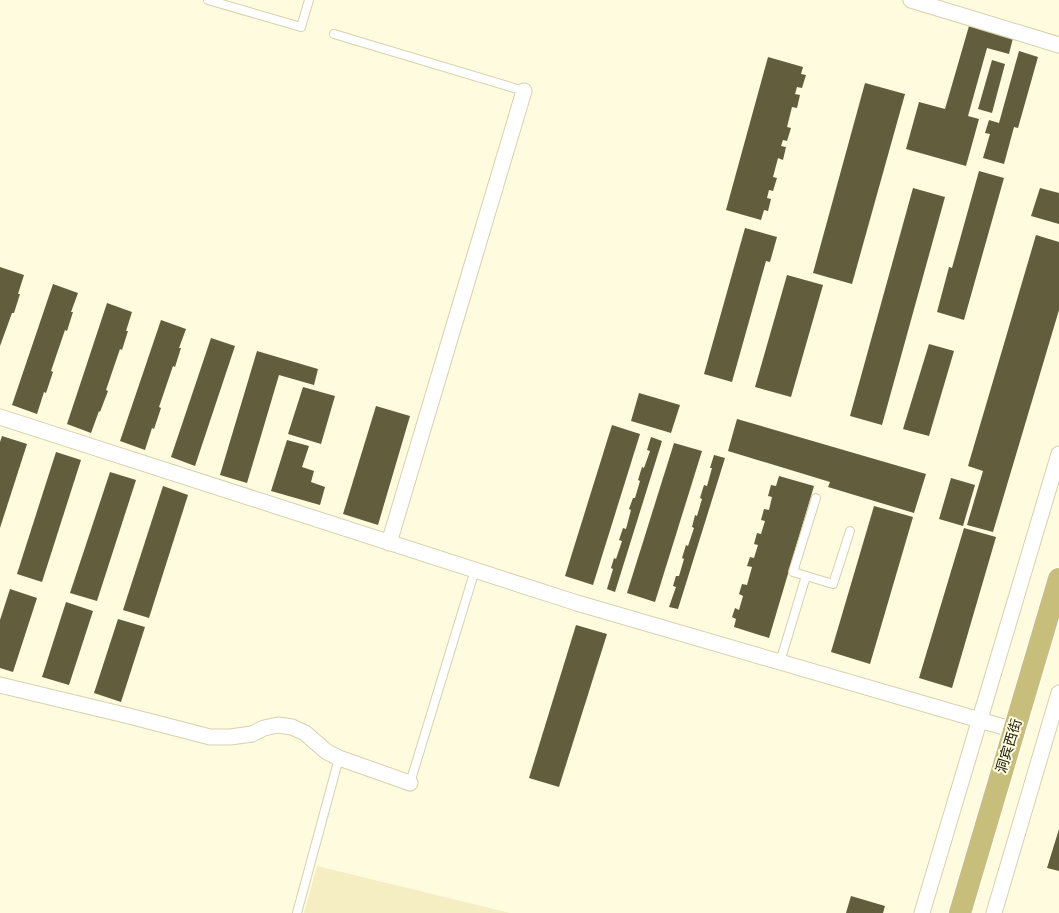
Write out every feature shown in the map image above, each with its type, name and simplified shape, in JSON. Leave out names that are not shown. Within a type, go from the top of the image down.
[{"type":"main road","name":"洞宾西街","points":[[960,913],[1059,579]]},
{"type":"street","points":[[911,0],[1059,45]]},
{"type":"street","points":[[388,542],[524,90]]},
{"type":"street","points":[[0,417],[577,603],[1014,730]]},
{"type":"street","points":[[922,913],[1059,454]]},
{"type":"street","points":[[0,685],[210,737],[230,737],[252,734],[264,728],[278,725],[292,727],[305,733],[326,752],[410,783]]},
{"type":"street","points":[[994,913],[1059,693]]},
{"type":"lane","points":[[208,0],[301,27],[309,0]]},
{"type":"lane","points":[[334,34],[524,90]]},
{"type":"lane","points":[[816,498],[793,572],[833,584],[850,530]]},
{"type":"lane","points":[[410,783],[475,570]]},
{"type":"lane","points":[[780,662],[806,576]]},
{"type":"lane","points":[[297,913],[339,758]]},
{"type":"shaded area","points":[[317,866],[510,913],[304,913]]},
{"type":"building","points":[[969,26],[1013,38],[1009,54],[987,48],[968,116],[979,119],[966,166],[906,149],[919,102],[945,109]]},
{"type":"building","points":[[1019,51],[1038,57],[1018,128],[1014,127],[1004,164],[983,158],[990,134],[985,133],[989,120],[999,123]]},
{"type":"building","points":[[768,57],[803,67],[801,74],[806,75],[802,88],[797,87],[795,94],[800,95],[797,108],[792,107],[787,127],[791,128],[787,141],[783,140],[781,146],[786,147],[783,160],[778,158],[773,177],[777,178],[773,191],[769,190],[767,198],[771,199],[768,211],[764,210],[761,220],[726,210]]},
{"type":"building","points":[[992,60],[1005,64],[992,113],[978,109]]},
{"type":"building","points":[[865,83],[905,94],[852,284],[813,273]]},
{"type":"building","points":[[979,171],[1004,178],[964,320],[937,312],[949,267],[952,268]]},
{"type":"building","points":[[913,188],[945,197],[882,425],[850,416]]},
{"type":"building","points":[[1040,188],[1059,193],[1059,224],[1031,216]]},
{"type":"building","points":[[745,228],[777,237],[770,262],[766,261],[732,382],[704,374]]},
{"type":"building","points":[[1036,235],[1059,242],[1059,310],[993,532],[967,525],[983,471],[968,466]]},
{"type":"building","points":[[0,267],[24,275],[14,313],[12,313],[0,346]]},
{"type":"building","points":[[787,275],[823,285],[791,397],[755,387]]},
{"type":"building","points":[[53,284],[78,293],[71,312],[73,312],[67,331],[65,330],[51,371],[53,372],[46,393],[44,392],[37,414],[12,405]]},
{"type":"building","points":[[107,303],[132,312],[122,350],[120,349],[106,390],[108,391],[91,433],[67,424]]},
{"type":"building","points":[[161,320],[186,329],[179,348],[181,348],[175,367],[173,366],[159,407],[161,408],[154,429],[152,428],[145,450],[120,441]]},
{"type":"building","points":[[211,338],[235,346],[195,466],[171,457]]},
{"type":"building","points":[[929,344],[954,351],[929,436],[903,429]]},
{"type":"building","points":[[257,351],[318,369],[314,385],[279,375],[247,483],[220,475]]},
{"type":"building","points":[[303,387],[335,396],[321,444],[288,434]]},
{"type":"building","points":[[639,393],[680,405],[671,433],[631,421]]},
{"type":"building","points":[[376,406],[410,416],[378,525],[343,514]]},
{"type":"building","points":[[737,419],[926,474],[914,513],[828,487],[830,482],[728,451]]},
{"type":"building","points":[[612,425],[640,434],[593,585],[565,576]]},
{"type":"building","points":[[2,436],[27,444],[0,528],[0,442]]},
{"type":"building","points":[[651,437],[662,441],[615,592],[607,589],[613,569],[611,568],[614,558],[616,559],[622,541],[619,540],[623,528],[626,529],[631,510],[629,509],[633,498],[635,498],[642,467],[644,468],[650,451],[647,450]]},
{"type":"building","points":[[287,440],[309,446],[302,467],[314,471],[311,482],[325,487],[320,505],[271,491]]},
{"type":"building","points":[[674,443],[702,451],[655,602],[627,593]]},
{"type":"building","points":[[56,452],[81,460],[42,582],[17,574]]},
{"type":"building","points":[[714,455],[725,458],[678,609],[669,607],[676,587],[673,586],[676,576],[679,576],[684,559],[682,558],[694,528],[692,527],[695,515],[697,516],[704,485],[707,486]]},
{"type":"building","points":[[110,472],[136,480],[97,601],[70,593]]},
{"type":"building","points":[[779,476],[814,486],[769,638],[734,627],[736,619],[732,617],[735,608],[739,610],[743,596],[739,594],[742,584],[747,585],[752,567],[747,566],[750,557],[754,558],[758,545],[754,544],[757,533],[761,534],[765,521],[761,520],[764,509],[769,510],[772,497],[768,496],[771,485],[776,486]]},
{"type":"building","points":[[951,478],[975,485],[963,526],[939,519]]},
{"type":"building","points":[[163,486],[188,495],[149,618],[123,610]]},
{"type":"building","points":[[874,506],[913,517],[870,664],[831,652]]},
{"type":"building","points":[[964,528],[996,537],[952,688],[919,678]]},
{"type":"building","points":[[10,589],[37,598],[13,672],[0,668],[0,620]]},
{"type":"building","points":[[66,602],[93,611],[69,685],[42,677]]},
{"type":"building","points":[[118,619],[145,627],[121,702],[94,693]]},
{"type":"building","points":[[576,625],[607,634],[559,787],[529,778]]},
{"type":"building","points":[[1059,829],[1059,871],[1047,868]]},
{"type":"building","points":[[851,896],[885,906],[883,913],[846,913]]}]
